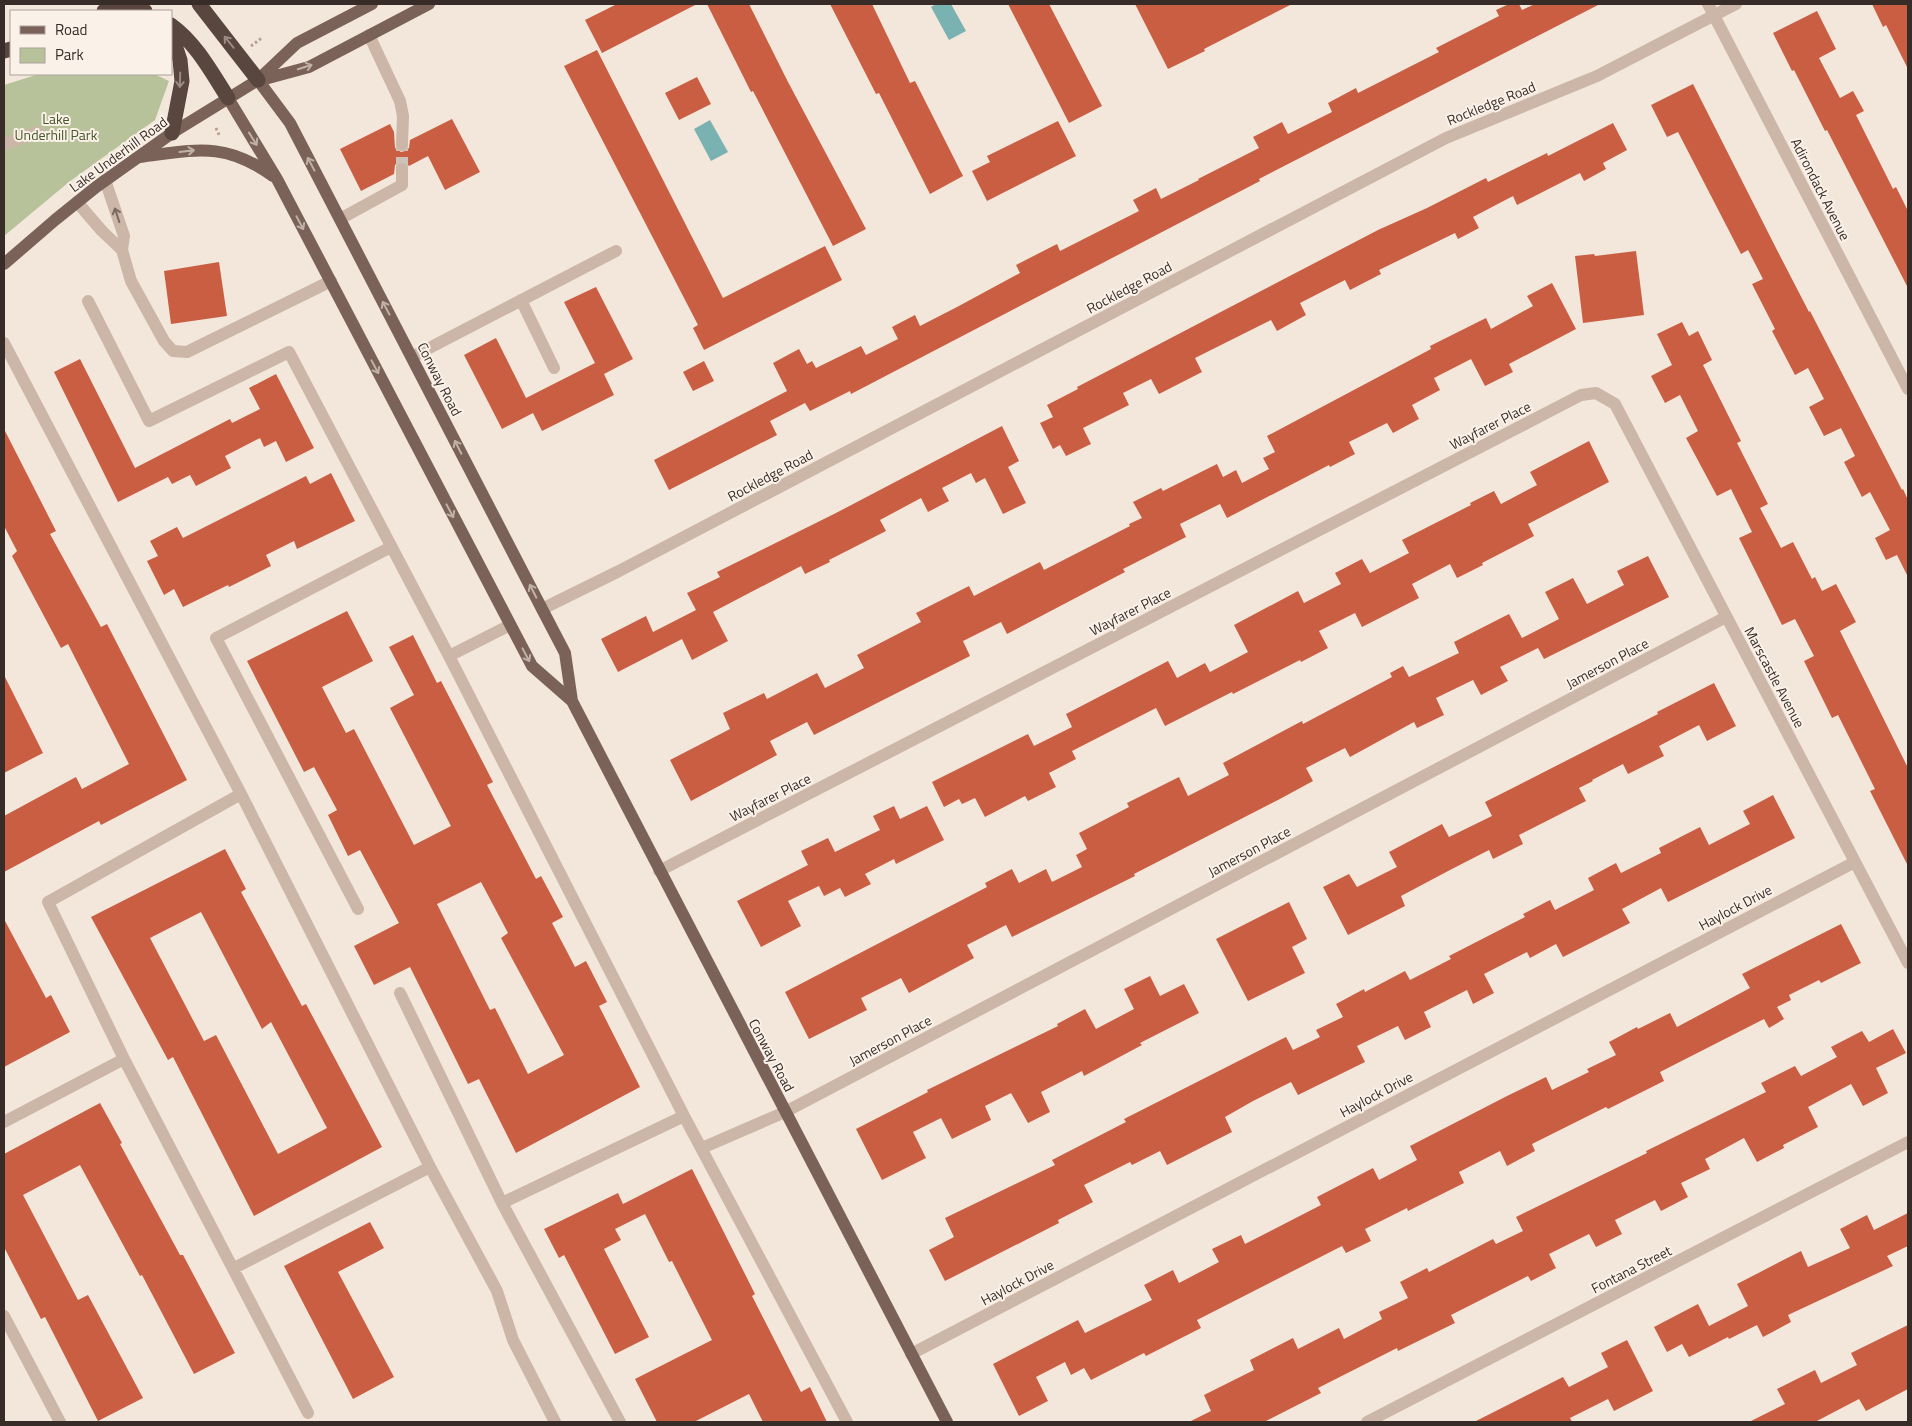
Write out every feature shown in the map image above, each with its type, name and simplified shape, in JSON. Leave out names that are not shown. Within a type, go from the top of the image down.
[{"type":"highway","points":[[199,4],[258,80]]},
{"type":"highway","points":[[113,10],[134,10]]},
{"type":"highway","points":[[172,26],[183,33],[228,98]]},
{"type":"highway","points":[[172,36],[180,60],[182,81],[172,133]]},
{"type":"main road","name":"Lake Underhill Road","points":[[4,264],[105,180],[172,133],[258,80],[297,43],[372,4]]},
{"type":"main road","name":"Lake Underhill Road","points":[[258,80],[309,67],[429,4]]},
{"type":"main road","name":"Conway Road","points":[[258,80],[290,123],[565,653],[572,701],[659,872],[947,1422]]},
{"type":"main road","name":"Conway Road","points":[[228,98],[277,179],[532,666],[572,701]]},
{"type":"main road","points":[[139,157],[197,150],[221,151],[258,166],[277,179]]},
{"type":"street","name":"Rockledge Road","points":[[542,609],[1446,138],[1597,76],[1711,9],[1736,4]]},
{"type":"street","name":"Adirondack Avenue","points":[[1711,9],[1908,389]]},
{"type":"street","points":[[369,35],[400,101],[403,116],[402,144]]},
{"type":"street","points":[[4,144],[38,132]]},
{"type":"street","points":[[340,219],[402,185],[402,169]]},
{"type":"street","points":[[105,180],[124,236],[122,250],[131,281],[164,341],[173,350],[187,352],[331,282]]},
{"type":"street","points":[[77,202],[102,231],[122,250]]},
{"type":"street","points":[[412,357],[616,251]]},
{"type":"street","points":[[521,300],[554,368]]},
{"type":"street","points":[[88,301],[149,421],[289,352],[449,656],[684,1116],[847,1422]]},
{"type":"street","points":[[4,343],[241,794],[430,1167],[496,1292],[513,1340],[555,1422]]},
{"type":"street","name":"Wayfarer Place","points":[[659,872],[1580,395],[1596,393],[1615,404]]},
{"type":"street","name":"Marscastle Avenue","points":[[1615,404],[1908,963]]},
{"type":"street","points":[[358,909],[216,638],[391,547]]},
{"type":"street","name":"Jamerson Place","points":[[702,1148],[785,1112],[1726,617]]},
{"type":"street","points":[[449,656],[510,625]]},
{"type":"street","points":[[241,794],[48,902],[124,1059],[308,1413]]},
{"type":"street","name":"Haylock Drive","points":[[911,1354],[1855,862]]},
{"type":"street","points":[[400,993],[502,1203],[620,1422]]},
{"type":"street","points":[[4,1122],[124,1059]]},
{"type":"street","points":[[502,1203],[684,1116]]},
{"type":"street","name":"Fontana Street","points":[[1367,1422],[1908,1142]]},
{"type":"street","points":[[234,1268],[430,1167]]},
{"type":"street","points":[[4,1316],[60,1422]]},
{"type":"green space","name":"Lake Underhill Park","points":[[36,75],[156,75],[169,81],[155,120],[69,182],[4,236],[4,85]]},
{"type":"water","points":[[936,4],[951,4],[966,31],[949,40],[931,7]]},
{"type":"water","points":[[710,120],[728,152],[711,161],[694,129]]},
{"type":"building","points":[[617,4],[697,4],[602,53],[585,20]]},
{"type":"building","points":[[707,4],[749,4],[866,229],[833,246],[753,91],[751,92]]},
{"type":"building","points":[[830,4],[872,4],[910,83],[915,81],[963,176],[930,194],[879,93],[876,94]]},
{"type":"building","points":[[1008,4],[1049,4],[1102,106],[1069,123]]},
{"type":"building","points":[[1135,4],[1292,4],[1168,69]]},
{"type":"building","points":[[1509,4],[1519,4],[1522,10],[1535,4],[1600,4],[1259,179],[1260,181],[851,394],[850,391],[810,411],[805,403],[770,421],[777,435],[669,490],[654,460],[787,391],[773,363],[799,349],[807,364],[812,361],[816,368],[861,346],[866,355],[898,339],[892,327],[915,315],[920,326],[957,307],[1020,273],[1016,265],[1057,244],[1060,251],[1139,211],[1133,200],[1156,188],[1161,199],[1199,180],[1259,148],[1253,137],[1282,122],[1288,134],[1332,112],[1328,103],[1356,88],[1358,93],[1439,52],[1436,48],[1499,16],[1496,10]]},
{"type":"building","points":[[1872,4],[1908,4],[1908,69],[1886,25],[1883,27]]},
{"type":"building","points":[[1817,11],[1836,49],[1819,58],[1840,98],[1853,91],[1864,111],[1856,115],[1893,189],[1896,187],[1908,211],[1908,288],[1827,130],[1825,131],[1773,33]]},
{"type":"building","points":[[597,50],[723,298],[825,246],[842,280],[704,350],[693,328],[698,325],[564,66]]},
{"type":"building","points":[[697,77],[711,104],[679,120],[665,93]]},
{"type":"building","points":[[1693,84],[1809,312],[1908,500],[1908,577],[1897,555],[1886,560],[1875,538],[1890,530],[1870,492],[1862,497],[1844,462],[1855,456],[1841,428],[1824,436],[1809,407],[1824,399],[1808,368],[1795,375],[1772,331],[1775,329],[1752,284],[1763,279],[1748,250],[1741,254],[1678,132],[1667,137],[1651,105]]},
{"type":"building","points":[[452,119],[480,172],[445,190],[428,156],[409,166],[406,162],[398,162],[395,165],[394,174],[361,191],[340,149],[390,124],[394,132],[395,148],[401,152],[405,151],[409,148],[410,140]]},
{"type":"building","points":[[1058,121],[1076,156],[987,201],[972,171],[990,162],[987,156]]},
{"type":"building","points":[[1613,123],[1627,150],[1603,163],[1606,169],[1584,181],[1580,173],[1517,205],[1513,196],[1473,217],[1479,228],[1458,239],[1455,233],[1379,270],[1381,274],[1350,290],[1345,280],[1300,303],[1306,315],[1277,331],[1271,320],[1195,358],[1202,372],[1159,394],[1151,379],[1123,393],[1129,405],[1083,428],[1091,444],[1066,456],[1060,445],[1053,449],[1040,423],[1053,417],[1047,405],[1078,389],[1077,387],[1378,230],[1486,178],[1488,182],[1547,153],[1548,156]]},
{"type":"building","points":[[1636,251],[1644,315],[1583,323],[1575,256],[1594,254],[1595,256]]},
{"type":"building","points":[[219,262],[227,316],[171,324],[164,271]]},
{"type":"building","points":[[1552,283],[1576,329],[1509,364],[1513,372],[1485,386],[1471,359],[1434,378],[1440,390],[1412,405],[1419,419],[1393,433],[1387,423],[1349,442],[1355,454],[1330,467],[1329,465],[1227,518],[1220,504],[1180,524],[1186,537],[1123,569],[1125,572],[1007,634],[1001,622],[963,641],[970,656],[814,735],[807,722],[770,741],[777,755],[691,801],[670,760],[730,729],[723,713],[764,693],[767,699],[817,673],[825,688],[864,668],[857,655],[921,622],[916,613],[969,586],[974,596],[1040,562],[1044,570],[1142,518],[1133,502],[1161,488],[1163,491],[1217,464],[1223,477],[1236,470],[1242,483],[1269,469],[1263,458],[1275,452],[1267,436],[1431,349],[1430,346],[1486,318],[1491,329],[1533,306],[1527,296]]},
{"type":"building","points":[[596,287],[633,359],[604,374],[614,395],[542,431],[533,413],[502,429],[464,355],[496,338],[526,398],[595,363],[564,302]]},
{"type":"building","points":[[1682,322],[1689,336],[1698,331],[1712,360],[1703,365],[1741,441],[1737,443],[1768,504],[1760,508],[1781,548],[1793,542],[1812,579],[1815,577],[1822,591],[1836,584],[1856,622],[1840,631],[1908,768],[1908,866],[1870,791],[1875,789],[1838,715],[1832,718],[1804,661],[1814,656],[1795,619],[1782,625],[1739,538],[1752,532],[1731,489],[1717,496],[1686,438],[1698,431],[1680,395],[1665,403],[1651,376],[1672,365],[1657,334]]},
{"type":"building","points":[[80,359],[135,468],[230,419],[232,423],[260,409],[249,388],[276,374],[314,448],[286,462],[276,441],[264,447],[260,438],[225,456],[231,468],[196,486],[190,475],[172,484],[168,477],[118,502],[54,372]]},
{"type":"building","points":[[704,361],[714,381],[693,391],[683,372]]},
{"type":"building","points":[[1002,426],[1019,461],[1008,467],[1026,503],[1003,514],[985,478],[976,483],[971,473],[942,488],[949,501],[928,512],[921,498],[880,520],[886,531],[829,560],[830,562],[805,574],[801,566],[713,612],[728,641],[692,660],[682,639],[618,672],[601,639],[646,616],[653,632],[696,610],[687,593],[720,577],[717,572],[836,513]]},
{"type":"building","points":[[4,429],[56,531],[50,534],[101,627],[107,624],[187,780],[101,825],[99,821],[4,872],[4,816],[76,777],[82,789],[129,764],[68,644],[61,648],[12,556],[17,551],[4,526]]},
{"type":"building","points":[[1589,441],[1609,482],[1528,524],[1534,536],[1482,563],[1483,565],[1457,578],[1450,564],[1412,584],[1419,598],[1362,627],[1355,613],[1319,631],[1328,648],[1233,694],[1232,692],[1165,726],[1156,708],[1072,751],[1076,759],[1049,773],[1056,787],[1028,801],[1025,796],[985,817],[975,798],[962,804],[959,799],[944,807],[932,782],[1028,734],[1034,746],[1072,727],[1066,714],[1168,661],[1177,678],[1205,663],[1210,672],[1248,652],[1234,625],[1298,591],[1304,603],[1341,584],[1335,573],[1362,559],[1370,573],[1409,553],[1402,540],[1471,505],[1470,503],[1494,491],[1501,504],[1537,485],[1530,472]]},
{"type":"building","points":[[331,473],[355,521],[297,549],[294,541],[266,555],[271,566],[183,607],[174,589],[164,595],[147,561],[158,556],[150,541],[177,527],[183,538],[306,476],[310,484]]},
{"type":"building","points":[[1648,556],[1669,597],[1544,659],[1538,648],[1500,667],[1508,681],[1481,695],[1473,680],[1436,698],[1444,715],[1417,728],[1414,722],[1350,757],[1345,748],[1306,768],[1313,781],[1134,874],[1135,876],[1012,937],[1006,925],[967,945],[974,958],[909,993],[901,978],[861,998],[867,1010],[809,1039],[785,992],[987,887],[985,883],[1012,869],[1019,883],[1046,869],[1052,882],[1082,867],[1076,855],[1087,849],[1079,833],[1129,807],[1127,803],[1179,777],[1188,796],[1229,775],[1223,763],[1302,721],[1303,724],[1392,677],[1390,673],[1403,666],[1409,677],[1459,653],[1454,642],[1509,614],[1522,638],[1559,619],[1545,592],[1573,578],[1587,604],[1624,585],[1617,571]]},
{"type":"building","points":[[347,611],[373,661],[322,687],[346,733],[354,729],[414,845],[451,826],[390,708],[414,695],[389,647],[413,635],[437,683],[441,681],[493,782],[487,785],[536,879],[541,876],[563,917],[552,923],[575,967],[586,961],[607,1002],[599,1006],[640,1087],[516,1153],[479,1079],[468,1084],[410,967],[374,985],[354,946],[399,923],[360,850],[348,856],[328,815],[337,810],[314,767],[304,772],[247,661]],"holes":[[[481,882],[508,933],[501,938],[564,1055],[528,1074],[495,1008],[490,1010],[437,904]]]},
{"type":"building","points":[[4,675],[43,753],[4,773]]},
{"type":"building","points":[[1714,683],[1736,726],[1707,741],[1699,725],[1659,746],[1664,756],[1628,774],[1623,764],[1592,780],[1579,788],[1586,801],[1519,835],[1523,844],[1493,859],[1489,850],[1450,870],[1401,896],[1405,906],[1348,935],[1323,887],[1349,874],[1357,887],[1397,867],[1389,852],[1442,824],[1449,837],[1492,816],[1485,802],[1658,714],[1657,712]]},
{"type":"building","points":[[1773,795],[1795,838],[1668,902],[1661,888],[1622,909],[1630,923],[1563,957],[1556,944],[1530,958],[1527,952],[1484,974],[1494,993],[1473,1004],[1467,990],[1424,1012],[1431,1027],[1405,1040],[1398,1026],[1357,1046],[1365,1062],[1298,1095],[1291,1082],[1253,1101],[1225,1117],[1232,1132],[1167,1165],[1160,1151],[1132,1165],[1130,1162],[1084,1185],[1093,1202],[1058,1220],[1059,1223],[945,1281],[929,1250],[954,1237],[945,1218],[1055,1165],[1052,1160],[1126,1122],[1124,1119],[1286,1037],[1293,1050],[1320,1037],[1316,1030],[1343,1017],[1336,1004],[1364,989],[1365,992],[1405,971],[1410,980],[1451,959],[1449,956],[1525,917],[1523,914],[1550,900],[1555,910],[1594,890],[1588,878],[1616,863],[1621,873],[1661,853],[1659,848],[1700,827],[1709,845],[1750,824],[1743,811]]},
{"type":"building","points":[[894,806],[900,819],[927,806],[944,840],[896,864],[894,859],[865,874],[871,884],[845,897],[840,888],[824,896],[819,886],[788,901],[801,926],[761,947],[737,901],[808,865],[801,851],[828,838],[835,852],[880,830],[873,816]]},
{"type":"building","points":[[225,849],[246,889],[241,892],[302,1006],[306,1004],[382,1147],[254,1216],[173,1057],[168,1060],[91,917]],"holes":[[[201,912],[262,1029],[271,1022],[327,1128],[278,1154],[216,1035],[204,1041],[150,938]]]},
{"type":"building","points":[[1289,902],[1307,939],[1292,947],[1305,973],[1248,1001],[1216,939]]},
{"type":"building","points":[[4,919],[46,998],[51,995],[70,1032],[4,1067]]},
{"type":"building","points":[[1841,924],[1861,963],[1821,983],[1819,980],[1789,995],[1791,1000],[1777,1007],[1784,1019],[1769,1028],[1764,1019],[1660,1072],[1664,1081],[1608,1109],[1606,1107],[1532,1144],[1535,1151],[1507,1166],[1500,1151],[1459,1172],[1464,1183],[1408,1211],[1407,1208],[1365,1229],[1371,1241],[1346,1253],[1342,1246],[1197,1320],[1201,1328],[1146,1356],[1144,1353],[1091,1380],[1084,1368],[1071,1375],[1065,1362],[1036,1377],[1048,1401],[1019,1416],[993,1364],[1078,1320],[1085,1333],[1152,1300],[1144,1285],[1173,1270],[1179,1283],[1219,1262],[1212,1249],[1241,1235],[1245,1244],[1321,1205],[1317,1197],[1373,1168],[1379,1180],[1417,1160],[1410,1146],[1546,1077],[1552,1090],[1589,1072],[1587,1069],[1616,1055],[1609,1042],[1637,1027],[1638,1029],[1670,1013],[1677,1027],[1750,988],[1742,974]]},
{"type":"building","points":[[1150,976],[1160,996],[1184,984],[1199,1013],[1140,1043],[1142,1045],[1084,1076],[1082,1071],[1041,1092],[1050,1112],[1028,1123],[1011,1093],[985,1106],[991,1120],[952,1139],[941,1118],[913,1132],[926,1158],[882,1180],[856,1129],[928,1092],[927,1090],[1058,1026],[1057,1024],[1085,1009],[1096,1029],[1134,1009],[1124,989]]},
{"type":"building","points":[[1893,1029],[1906,1053],[1876,1068],[1888,1093],[1863,1106],[1851,1084],[1808,1107],[1818,1127],[1783,1145],[1784,1148],[1757,1162],[1744,1138],[1705,1159],[1710,1169],[1681,1183],[1688,1197],[1661,1211],[1655,1200],[1615,1220],[1622,1234],[1596,1247],[1589,1234],[1549,1254],[1556,1268],[1531,1281],[1528,1276],[1451,1315],[1455,1323],[1398,1351],[1397,1348],[1318,1388],[1321,1393],[1264,1422],[1189,1422],[1211,1411],[1204,1395],[1254,1370],[1250,1360],[1293,1338],[1298,1349],[1339,1328],[1344,1339],[1382,1319],[1379,1312],[1408,1298],[1400,1282],[1427,1268],[1429,1272],[1493,1239],[1496,1244],[1523,1231],[1516,1217],[1766,1092],[1761,1083],[1795,1066],[1801,1076],[1837,1057],[1831,1047],[1862,1031],[1869,1042]]},
{"type":"building","points":[[100,1103],[122,1143],[120,1144],[180,1255],[183,1255],[235,1353],[194,1374],[142,1275],[140,1276],[80,1165],[23,1195],[78,1300],[88,1295],[143,1398],[98,1421],[45,1317],[41,1319],[4,1247],[4,1154]]},
{"type":"building","points":[[692,1169],[755,1294],[752,1296],[801,1392],[810,1387],[827,1422],[763,1422],[749,1394],[694,1422],[657,1422],[635,1379],[712,1340],[672,1261],[669,1262],[645,1214],[615,1229],[621,1240],[604,1249],[649,1337],[615,1354],[564,1255],[559,1258],[544,1229],[618,1193],[623,1204]]},
{"type":"building","points":[[1908,1213],[1908,1246],[1887,1256],[1893,1266],[1788,1315],[1791,1322],[1763,1337],[1757,1325],[1689,1357],[1682,1344],[1667,1352],[1654,1327],[1698,1304],[1709,1326],[1748,1306],[1737,1284],[1801,1251],[1808,1267],[1850,1248],[1840,1229],[1867,1215],[1874,1230]]},
{"type":"building","points":[[370,1222],[384,1248],[338,1272],[394,1377],[353,1399],[284,1266]]},
{"type":"building","points":[[1908,1325],[1908,1389],[1866,1411],[1859,1399],[1815,1422],[1749,1422],[1785,1404],[1777,1389],[1815,1370],[1821,1383],[1857,1365],[1851,1353]]},
{"type":"building","points":[[1627,1340],[1653,1391],[1614,1411],[1608,1399],[1570,1418],[1572,1422],[1474,1422],[1563,1377],[1569,1387],[1608,1367],[1601,1353]]},
{"type":"tunnel","points":[[402,144],[402,169]]}]
